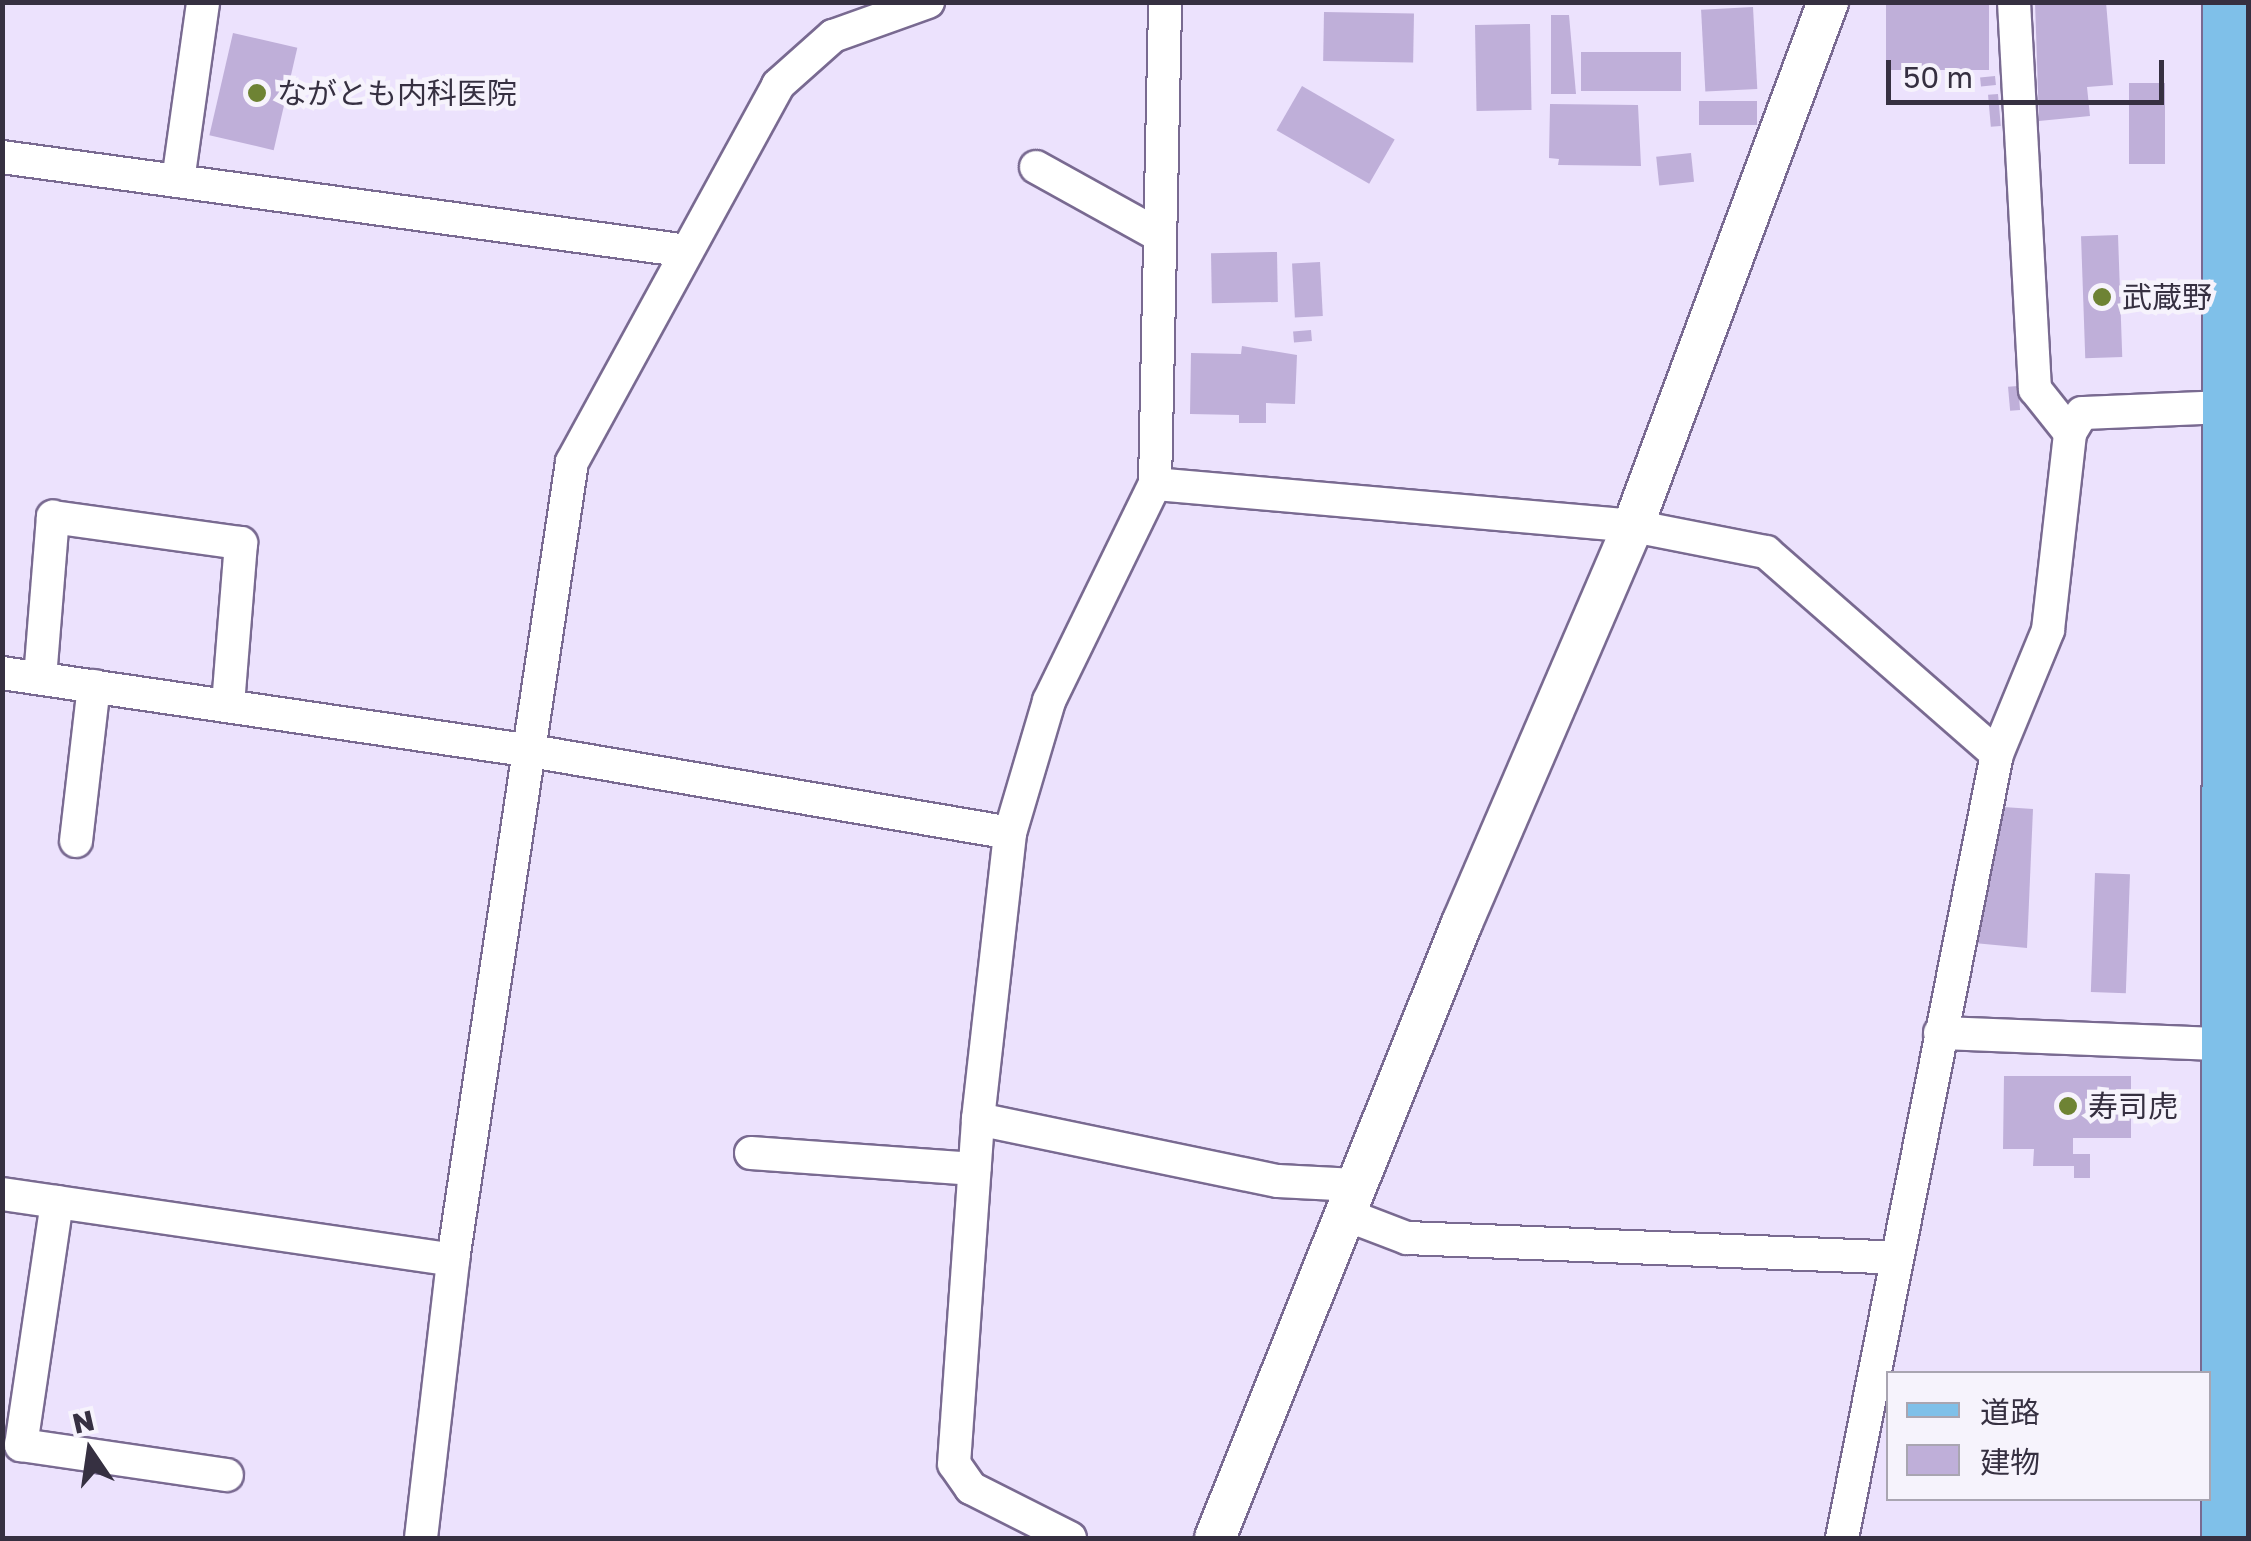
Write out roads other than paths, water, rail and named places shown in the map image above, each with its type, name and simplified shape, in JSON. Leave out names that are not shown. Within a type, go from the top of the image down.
[{"type":"main road","points":[[2227,1538],[2238,1044],[2226,407],[2228,2]]},
{"type":"street","points":[[178,181],[203,2]]},
{"type":"street","points":[[421,1538],[453,1260],[525,750],[572,462],[778,85],[833,36],[928,2]]},
{"type":"street","points":[[1070,1538],[971,1488],[954,1464],[978,1119],[1010,833],[1050,700],[1156,484],[1155,233],[1165,2]]},
{"type":"street","points":[[1215,1538],[1350,1199],[1633,526],[1828,2]]},
{"type":"street","points":[[2014,2],[2035,390],[2070,432]]},
{"type":"street","points":[[2,157],[687,252]]},
{"type":"street","points":[[1036,167],[1155,233]]},
{"type":"street","points":[[1842,1538],[1997,754],[2048,630],[2070,432],[2082,414],[2098,410],[2226,407]]},
{"type":"street","points":[[1156,484],[1633,526],[1766,552],[1997,754]]},
{"type":"street","points":[[40,678],[53,517],[241,543],[228,704]]},
{"type":"street","points":[[2,672],[525,750],[1010,833]]},
{"type":"street","points":[[76,840],[94,686]]},
{"type":"street","points":[[1940,1033],[2238,1044]]},
{"type":"street","points":[[978,1119],[1350,1199],[1407,1238],[1896,1258]]},
{"type":"street","points":[[751,1153],[974,1169]]},
{"type":"street","points":[[2,1194],[453,1260]]},
{"type":"street","points":[[58,1202],[21,1446],[227,1475]]},
{"type":"place","name":"ながとも内科医院","points":[[257,93]]},
{"type":"place","name":"武蔵野","points":[[2102,297]]},
{"type":"place","name":"寿司虎","points":[[2068,1106]]}]
